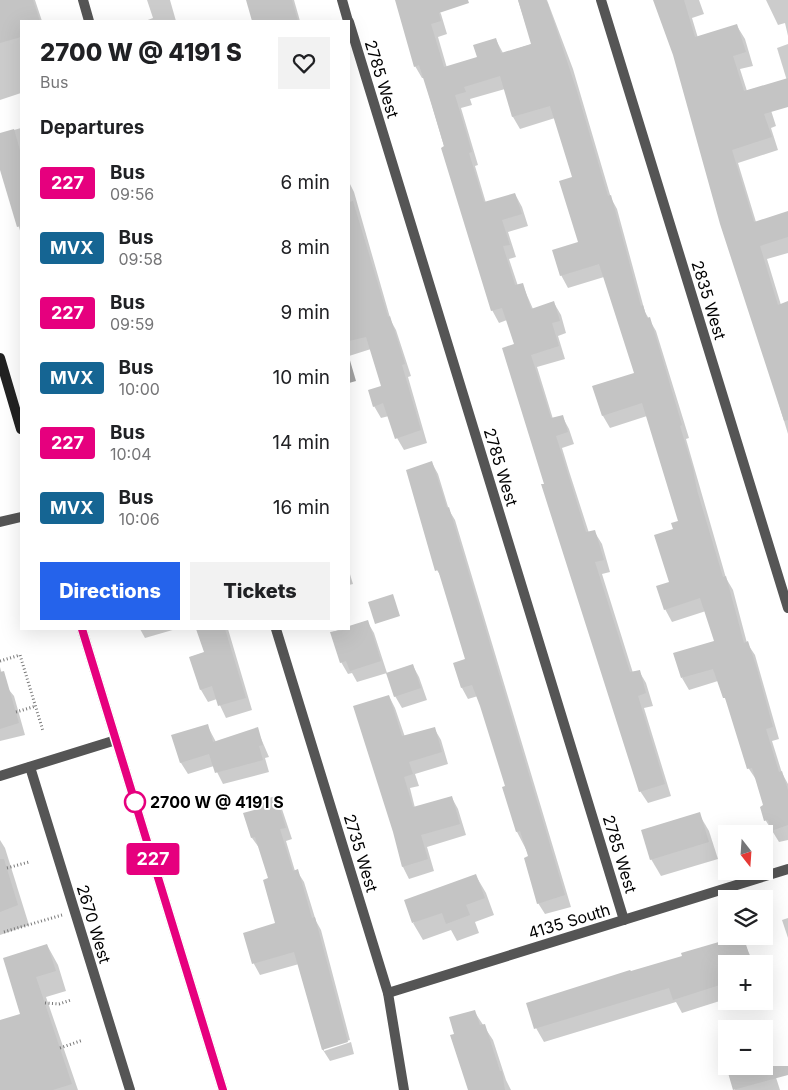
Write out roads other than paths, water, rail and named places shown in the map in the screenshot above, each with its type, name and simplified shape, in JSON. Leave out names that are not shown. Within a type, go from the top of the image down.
[{"type":"main road","points":[[0,358],[20,426]]},
{"type":"main road","points":[[82,630],[223,1090]]},
{"type":"street","points":[[83,0],[90,20]]},
{"type":"street","name":"2785 West","points":[[342,0],[348,20]]},
{"type":"street","name":"2835 West","points":[[601,0],[788,608]]},
{"type":"street","name":"2785 West","points":[[350,25],[624,920]]},
{"type":"street","points":[[0,522],[20,517]]},
{"type":"street","name":"2735 West","points":[[276,630],[388,992],[404,1090]]},
{"type":"street","points":[[0,776],[116,740]]},
{"type":"street","name":"2670 West","points":[[30,766],[130,1090]]},
{"type":"street","name":"4135 South","points":[[388,992],[788,869]]},
{"type":"place","name":"2700 W @ 4191 S","points":[[135,802]]}]
